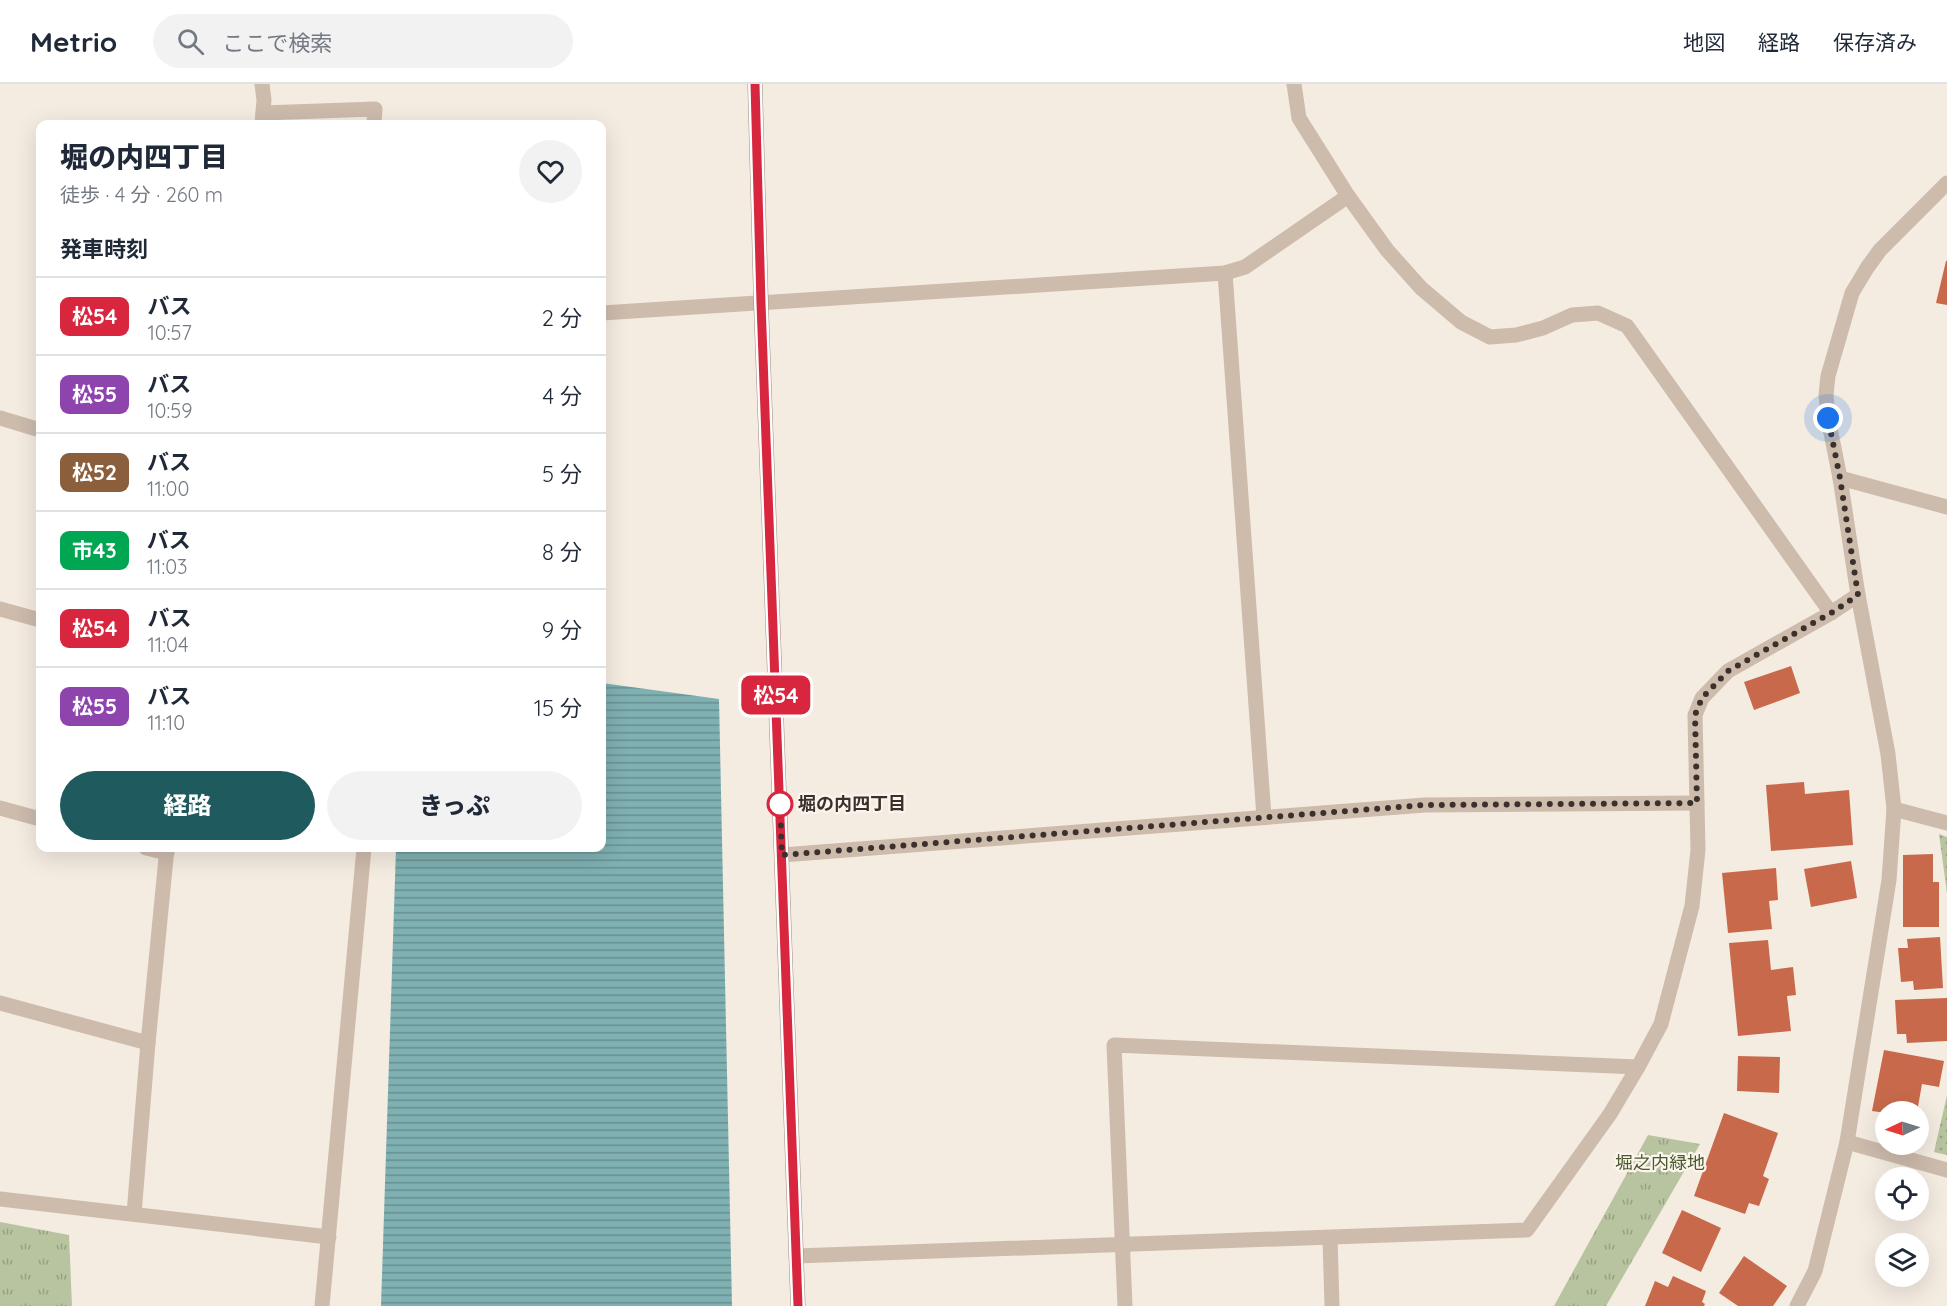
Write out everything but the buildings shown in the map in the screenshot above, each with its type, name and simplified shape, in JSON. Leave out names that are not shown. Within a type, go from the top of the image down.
[{"type":"street","points":[[262,84],[262,119],[375,109],[374,120]]},
{"type":"street","points":[[755,84],[798,1306]]},
{"type":"street","points":[[1294,84],[1299,118],[1348,196],[1387,250],[1421,288],[1461,322],[1490,337],[1516,335],[1572,315],[1598,313],[1627,326],[1831,613]]},
{"type":"street","points":[[1797,1306],[1815,1271],[1847,1142],[1889,880],[1894,809],[1888,754],[1858,595],[1826,395],[1828,375],[1852,293],[1867,268],[1880,250],[1946,186]]},
{"type":"street","points":[[606,314],[1225,273],[1245,267],[1348,196]]},
{"type":"street","points":[[1225,273],[1264,817]]},
{"type":"street","points":[[0,418],[36,429]]},
{"type":"street","points":[[1840,478],[1947,507]]},
{"type":"street","points":[[796,1256],[1527,1230],[1604,1123],[1661,1024],[1692,906],[1698,850],[1695,715],[1702,698],[1728,671],[1831,613],[1858,595]]},
{"type":"street","points":[[0,609],[36,619]]},
{"type":"street","points":[[782,855],[1425,805],[1697,803]]},
{"type":"street","points":[[0,808],[36,818]]},
{"type":"street","points":[[1894,809],[1947,823]]},
{"type":"street","points":[[134,1214],[167,852]]},
{"type":"street","points":[[322,1306],[364,852]]},
{"type":"street","points":[[0,1003],[148,1043]]},
{"type":"street","points":[[1125,1306],[1114,1045],[1638,1067]]},
{"type":"street","points":[[1847,1142],[1947,1170]]},
{"type":"street","points":[[0,1199],[329,1237]]},
{"type":"street","points":[[1330,1238],[1332,1306]]},
{"type":"green space","points":[[1939,834],[1947,837],[1947,893]]},
{"type":"green space","points":[[1947,1095],[1947,1155],[1934,1152]]},
{"type":"green space","name":"堀之内緑地","points":[[1648,1135],[1700,1144],[1606,1306],[1554,1306]]},
{"type":"green space","points":[[0,1222],[69,1235],[72,1306],[0,1306]]},
{"type":"water","points":[[606,684],[719,699],[732,1306],[381,1306],[396,852],[606,852]]},
{"type":"bus line","name":"松54","points":[[755,84],[798,1306]]},
{"type":"place","name":"堀の内四丁目","points":[[780,804]]},
{"type":"route","points":[[780,804],[782,855],[1425,805],[1697,803],[1695,715],[1702,698],[1728,671],[1831,613],[1858,595],[1840,478],[1828,418]]}]
